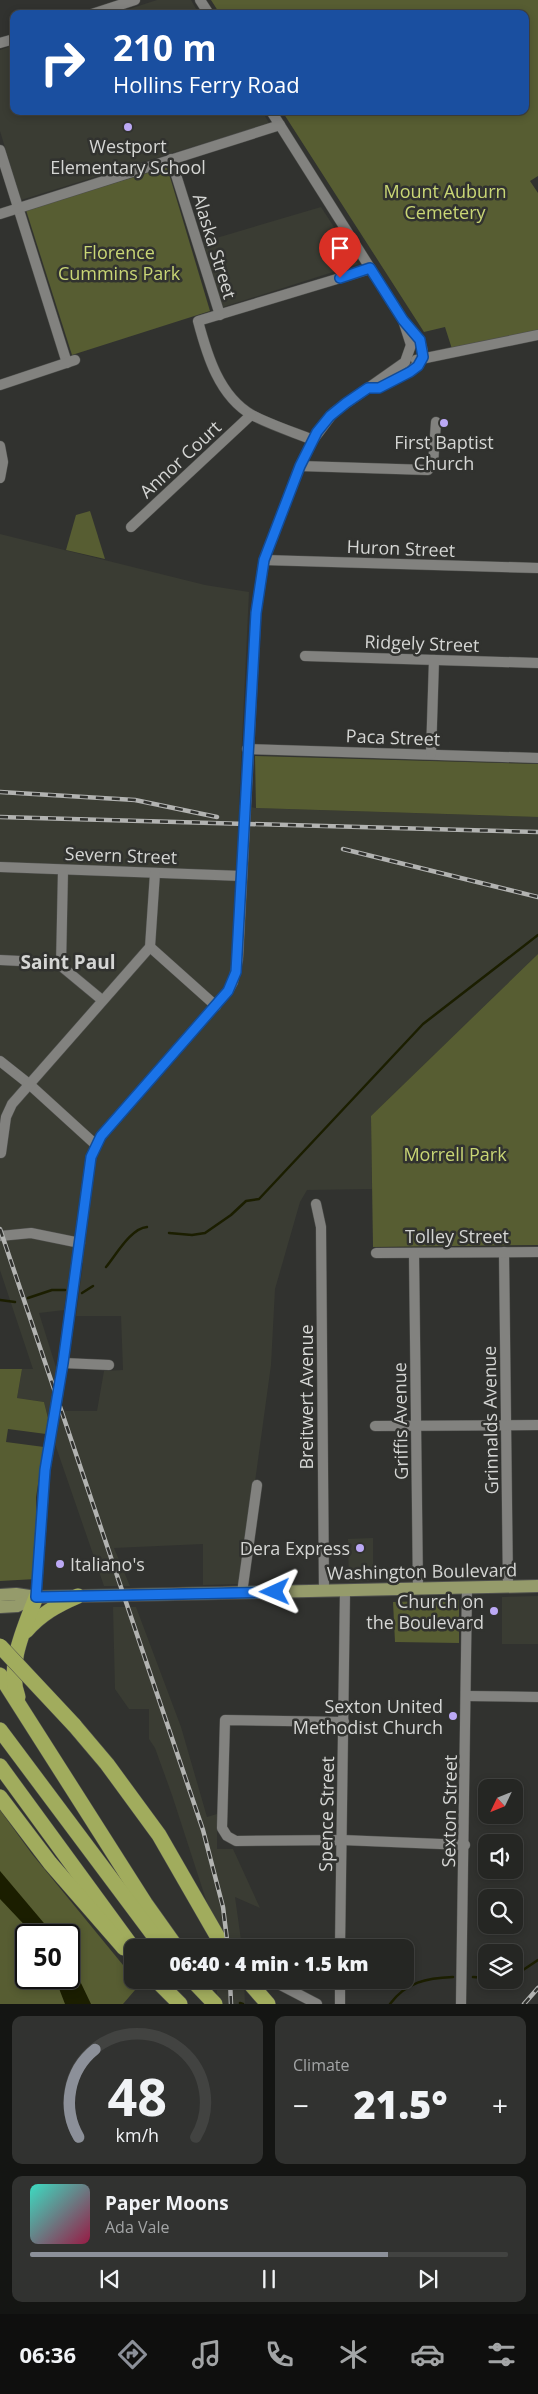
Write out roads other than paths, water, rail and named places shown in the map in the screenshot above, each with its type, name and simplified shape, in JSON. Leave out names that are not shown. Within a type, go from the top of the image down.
[{"type":"highway","points":[[23,1634],[45,1613],[58,1604],[78,1596]]},
{"type":"highway","points":[[26,1715],[17,1693],[15,1678],[16,1660],[36,1597]]},
{"type":"highway","points":[[0,1646],[74,1725],[106,1764],[159,1835],[219,1939]]},
{"type":"highway","points":[[0,1675],[145,1903],[171,1939]]},
{"type":"highway","points":[[0,1730],[156,1939]]},
{"type":"highway","points":[[3,1770],[126,1939]]},
{"type":"highway","points":[[0,1797],[50,1863],[107,1932],[124,1949]]},
{"type":"highway","points":[[167,1989],[180,2003]]},
{"type":"highway","points":[[201,1989],[215,2004]]},
{"type":"highway","points":[[213,1989],[226,2004]]},
{"type":"highway","points":[[255,1989],[268,2004]]},
{"type":"main road","name":"Washington Boulevard","points":[[0,1595],[36,1597],[538,1586]]},
{"type":"main road","name":"Washington Boulevard","points":[[0,1607],[17,1606],[36,1597]]},
{"type":"street","points":[[104,10],[135,0]]},
{"type":"street","points":[[274,115],[403,320],[421,342],[422,359],[410,372],[379,388],[368,388]]},
{"type":"street","points":[[0,214],[280,125]]},
{"type":"street","points":[[0,150],[71,361],[0,385]]},
{"type":"street","name":"Alaska Street","points":[[171,159],[220,315]]},
{"type":"street","points":[[313,440],[251,415],[237,402],[217,377],[207,354],[198,322],[370,268]]},
{"type":"street","points":[[403,320],[411,343],[407,359]]},
{"type":"street","points":[[36,1597],[45,1470],[63,1363],[91,1157],[96,1145],[228,991],[236,972],[256,613],[264,560],[300,466],[313,440],[334,412],[407,359],[422,359],[538,335]]},
{"type":"street","name":"Annor Court","points":[[131,527],[251,415]]},
{"type":"street","points":[[300,466],[423,470],[431,468],[434,462],[436,422]]},
{"type":"street","points":[[0,446],[3,462],[0,478]]},
{"type":"street","name":"Huron Street","points":[[264,560],[538,568]]},
{"type":"street","name":"Ridgely Street","points":[[305,656],[538,662]]},
{"type":"street","points":[[431,754],[434,660]]},
{"type":"street","name":"Paca Street","points":[[247,749],[538,758]]},
{"type":"street","name":"Severn Street","points":[[0,867],[242,876]]},
{"type":"street","points":[[61,966],[63,870]]},
{"type":"street","points":[[1,1154],[8,1110],[150,947],[155,873]]},
{"type":"street","points":[[150,947],[216,1006]]},
{"type":"street","points":[[0,960],[41,962],[61,966],[102,1000]]},
{"type":"street","points":[[0,1061],[29,1084],[96,1145]]},
{"type":"street","name":"Breitwert Avenue","points":[[316,1204],[321,1227],[324,1591]]},
{"type":"street","points":[[0,1236],[30,1233],[80,1243]]},
{"type":"street","name":"Grinnalds Avenue","points":[[504,1252],[508,1587]]},
{"type":"street","name":"Tolley Street","points":[[376,1253],[538,1252]]},
{"type":"street","name":"Griffis Avenue","points":[[414,1253],[418,1589]]},
{"type":"street","points":[[63,1363],[109,1365]]},
{"type":"street","points":[[375,1426],[538,1425]]},
{"type":"street","points":[[242,1593],[257,1485]]},
{"type":"street","name":"Sexton Street","points":[[461,2004],[465,1845],[467,1588]]},
{"type":"street","name":"Spence Street","points":[[340,1939],[345,1591]]},
{"type":"street","points":[[466,1696],[538,1697]]},
{"type":"street","points":[[344,1722],[224,1720],[222,1828],[226,1836],[236,1841],[342,1840],[465,1845]]},
{"type":"street","points":[[288,1989],[317,2004]]},
{"type":"street","points":[[340,1989],[340,2004]]},
{"type":"waterway","points":[[169,1233],[192,1235],[205,1233],[231,1215],[246,1201],[259,1199],[423,1024],[538,935]]},
{"type":"waterway","points":[[106,1267],[135,1232],[147,1227]]},
{"type":"waterway","points":[[82,1293],[93,1286]]},
{"type":"waterway","points":[[28,1298],[52,1290],[65,1290]]},
{"type":"waterway","points":[[0,1300],[15,1302]]},
{"type":"waterway","points":[[523,1970],[538,1960]]},
{"type":"waterway","points":[[390,2004],[410,1986],[426,1980],[453,1977]]},
{"type":"waterway","points":[[473,1977],[478,1977]]},
{"type":"railway","points":[[0,792],[135,800],[217,817]]},
{"type":"railway","points":[[0,817],[538,832]]},
{"type":"railway","points":[[343,849],[538,897]]},
{"type":"railway","points":[[0,1229],[203,1830],[223,1907],[227,1939]]},
{"type":"railway","points":[[524,2004],[538,1988]]},
{"type":"railway","points":[[230,1989],[231,2004]]},
{"type":"place","name":"Westport Elementary School","points":[[128,127]]},
{"type":"place","name":"First Baptist Church","points":[[444,423]]},
{"type":"place","name":"Dera Express","points":[[360,1548]]},
{"type":"place","name":"Italiano's","points":[[60,1564]]},
{"type":"place","name":"Church on the Boulevard","points":[[494,1611]]},
{"type":"place","name":"Sexton United Methodist Church","points":[[453,1716]]},
{"type":"district","name":"Saint Paul","points":[[68,962]]},
{"type":"park label","name":"Mount Auburn Cemetery","points":[[445,201]]},
{"type":"park label","name":"Florence Cummins Park","points":[[119,262]]},
{"type":"park label","name":"Morrell Park","points":[[455,1154]]}]
